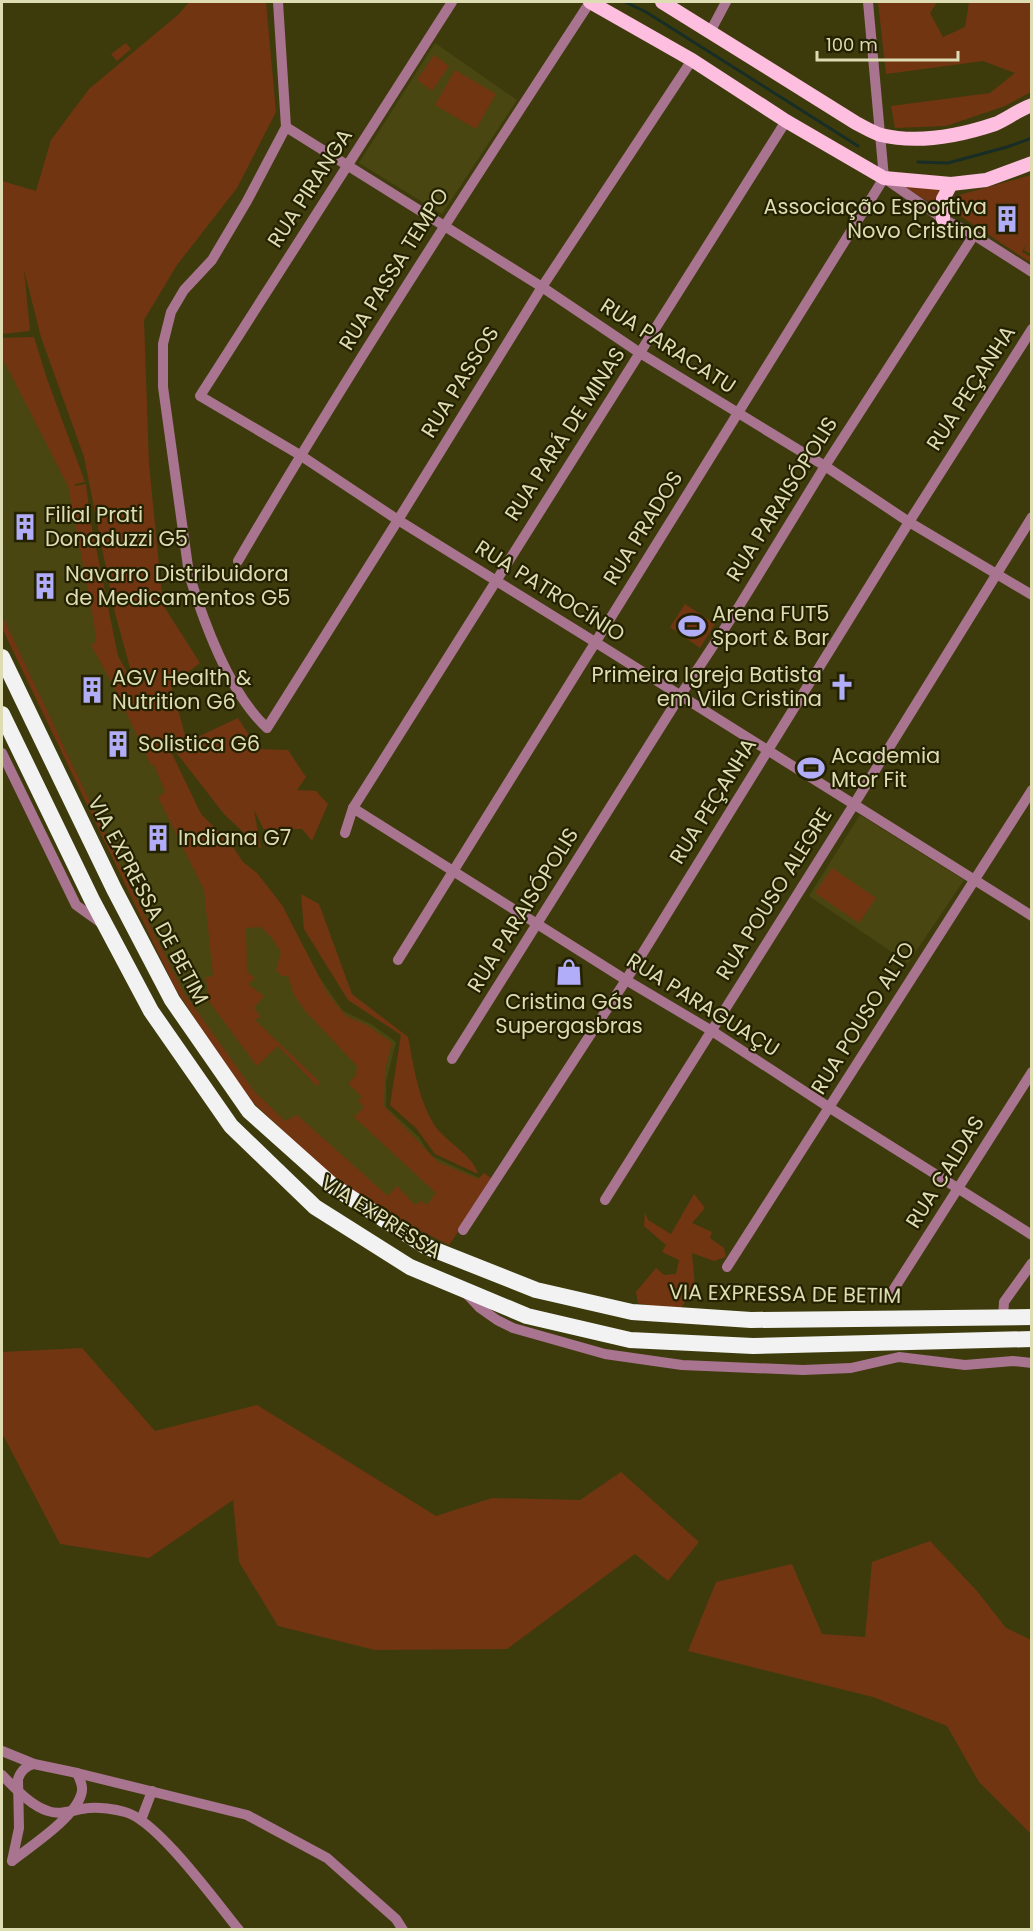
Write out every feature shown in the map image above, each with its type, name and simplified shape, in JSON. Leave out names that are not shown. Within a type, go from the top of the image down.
[{"type":"highway","name":"VIA EXPRESSA DE BETIM","points":[[2,657],[109,879],[172,1000],[249,1111],[334,1187],[425,1246],[536,1290],[632,1312],[751,1320],[1032,1317]]},
{"type":"highway","name":"VIA EXPRESSA","points":[[2,714],[106,927],[151,1011],[231,1126],[315,1207],[410,1267],[527,1316],[630,1340],[753,1346],[1032,1340]]},
{"type":"main road","points":[[590,2],[692,60],[786,121],[884,178],[951,184],[986,180],[1032,164]]},
{"type":"main road","points":[[662,2],[856,123],[880,134],[914,138],[936,138],[959,134],[997,123],[1020,109],[1032,105]]},
{"type":"main road","points":[[943,219],[943,199],[951,184]]},
{"type":"street","points":[[278,2],[286,127]]},
{"type":"street","name":"RUA PIRANGA","points":[[200,396],[452,2]]},
{"type":"street","name":"RUA PASSA TEMPO","points":[[238,561],[300,455],[590,2]]},
{"type":"street","points":[[710,32],[726,2]]},
{"type":"street","points":[[868,2],[884,178],[943,219],[974,235],[1032,272]]},
{"type":"street","name":"RUA PASSOS","points":[[286,127],[247,201],[212,260],[184,290],[171,312],[163,344],[163,387],[189,574],[198,602],[229,676],[251,713],[267,728],[542,287],[692,60]]},
{"type":"street","name":"RUA PARÁ DE MINAS","points":[[345,833],[353,808],[786,121]]},
{"type":"street","name":"RUA PARACATU","points":[[286,127],[542,287],[640,353],[825,466],[909,522],[1032,596]]},
{"type":"street","name":"RUA PRADOS","points":[[398,960],[884,178]]},
{"type":"street","name":"RUA PARAISÓPOLIS","points":[[452,1059],[680,696],[738,608],[825,466],[974,235]]},
{"type":"street","name":"RUA PEÇANHA","points":[[463,1230],[626,980],[909,522],[1031,332]]},
{"type":"street","name":"RUA PATROCÍNIO","points":[[200,396],[300,455],[398,520],[1032,916]]},
{"type":"street","name":"RUA POUSO ALEGRE","points":[[605,1200],[1032,517]]},
{"type":"street","points":[[2,753],[76,906],[106,927]]},
{"type":"street","name":"RUA POUSO ALTO","points":[[728,1267],[1032,790]]},
{"type":"street","name":"RUA PARAGUAÇU","points":[[353,808],[452,872],[712,1031],[1032,1235]]},
{"type":"street","name":"RUA CALDAS","points":[[892,1292],[1032,1072]]},
{"type":"street","points":[[1003,1318],[1004,1302],[1032,1263]]},
{"type":"street","points":[[462,1289],[480,1308],[513,1328],[604,1354],[682,1365],[803,1370],[851,1368],[899,1357],[965,1365],[1026,1362]]},
{"type":"street","points":[[851,1368],[898,1342]]},
{"type":"street","points":[[2,1751],[34,1764],[247,1815],[327,1858],[396,1919],[403,1929]]},
{"type":"street","points":[[34,1764],[27,1766],[18,1779],[19,1828],[12,1861],[73,1810],[82,1794],[81,1782],[77,1773]]},
{"type":"street","points":[[2,1775],[19,1792],[49,1812],[58,1813],[92,1808],[127,1812],[141,1820],[178,1855],[239,1929]]},
{"type":"street","points":[[141,1820],[152,1791]]},
{"type":"shaded area","points":[[189,2],[266,2],[276,112],[237,188],[177,265],[144,320],[149,464],[163,605],[200,663],[171,685],[187,742],[238,718],[258,749],[288,750],[306,777],[297,790],[316,791],[328,804],[312,841],[302,829],[282,829],[276,837],[263,828],[254,810],[261,849],[224,814],[164,737],[201,814],[231,844],[243,862],[257,873],[282,905],[328,994],[346,1016],[367,1025],[392,1043],[385,1069],[384,1106],[438,1162],[478,1179],[484,1173],[494,1180],[449,1245],[365,1203],[325,1170],[244,1094],[175,988],[2,628],[2,615],[122,870],[184,993],[254,1091],[285,1121],[297,1115],[388,1196],[397,1186],[415,1205],[422,1201],[427,1205],[436,1193],[354,1117],[364,1107],[358,1101],[362,1097],[348,1083],[356,1076],[357,1066],[306,1012],[294,995],[288,976],[282,976],[276,970],[281,952],[261,927],[246,928],[247,972],[255,978],[248,984],[264,996],[254,1008],[261,1017],[255,1020],[320,1082],[317,1086],[278,1046],[257,1066],[208,1000],[206,977],[213,976],[204,890],[158,797],[165,792],[154,765],[151,765],[91,645],[96,642],[94,623],[68,486],[2,357],[2,338],[34,337],[85,482],[75,484],[75,486],[86,484],[91,523],[118,656],[135,686],[115,613],[84,457],[41,337],[24,270],[30,331],[2,334],[2,181],[36,191],[51,140],[89,89],[179,14]]},
{"type":"shaded area","points":[[878,2],[937,2],[930,13],[943,37],[965,27],[969,2],[1031,2],[1031,92],[1005,106],[946,126],[895,128],[891,106],[990,93],[1015,73],[983,61],[886,74]]},
{"type":"shaded area","points":[[126,43],[131,49],[117,61],[111,54]]},
{"type":"shaded area","points":[[435,43],[517,100],[442,214],[359,163]]},
{"type":"shaded area","points":[[434,55],[449,66],[432,91],[417,80]]},
{"type":"shaded area","points":[[455,70],[496,94],[476,129],[435,105]]},
{"type":"shaded area","points":[[1031,175],[1031,254],[1024,250],[1028,241],[1022,252],[1031,257],[1031,263],[959,215],[953,202],[957,196]]},
{"type":"shaded area","points":[[899,184],[942,189],[936,206]]},
{"type":"shaded area","points":[[2,335],[7,358],[73,483],[98,628],[174,799],[263,897],[343,1011],[371,1024],[396,1042],[386,1082],[386,1107],[419,1137],[430,1155],[488,1182],[450,1242],[395,1216],[256,1097],[182,994],[2,623]]},
{"type":"shaded area","name":"Arena FUT5 Sport & Bar","points":[[685,604],[715,624],[700,648],[670,627]]},
{"type":"shaded area","points":[[860,815],[964,880],[908,963],[809,896]]},
{"type":"shaded area","points":[[832,868],[876,898],[859,923],[815,893]]},
{"type":"shaded area","points":[[301,894],[319,904],[352,994],[408,1037],[417,1083],[429,1116],[440,1132],[466,1155],[478,1174],[435,1154],[416,1128],[390,1105],[401,1035],[348,1000],[304,929]]},
{"type":"shaded area","points":[[694,1194],[705,1208],[692,1223],[712,1232],[710,1238],[724,1248],[726,1257],[714,1261],[692,1253],[695,1287],[681,1308],[666,1309],[638,1303],[636,1292],[656,1268],[664,1275],[676,1274],[679,1260],[662,1252],[666,1245],[644,1226],[645,1212],[648,1220],[671,1234]]},
{"type":"shaded area","points":[[82,1348],[155,1431],[257,1405],[436,1516],[492,1498],[580,1500],[621,1472],[699,1542],[668,1581],[635,1554],[507,1649],[375,1650],[278,1626],[239,1562],[233,1500],[149,1558],[60,1544],[2,1433],[2,1352]]},
{"type":"shaded area","points":[[930,1541],[977,1591],[1006,1628],[1031,1640],[1031,1834],[979,1782],[947,1726],[873,1697],[688,1651],[716,1582],[792,1564],[822,1634],[865,1637],[872,1562]]},
{"type":"waterway","points":[[625,2],[646,12],[858,146]]},
{"type":"waterway","points":[[918,162],[948,163],[1032,138]]},
{"type":"place","name":"Associação Esportiva Novo Cristina","points":[[1007,219]]},
{"type":"place","name":"Filial Prati Donaduzzi G5","points":[[25,527]]},
{"type":"place","name":"Navarro Distribuidora de Medicamentos G5","points":[[45,586]]},
{"type":"place","name":"Arena FUT5 Sport & Bar","points":[[692,626]]},
{"type":"place","name":"Primeira Igreja Batista em Vila Cristina","points":[[842,687]]},
{"type":"place","name":"AGV Health & Nutrition G6","points":[[92,690]]},
{"type":"place","name":"Solistica G6","points":[[118,744]]},
{"type":"place","name":"Academia Mtor Fit","points":[[811,768]]},
{"type":"place","name":"Indiana G7","points":[[158,838]]},
{"type":"place","name":"Cristina Gás Supergasbras","points":[[569,972]]}]
